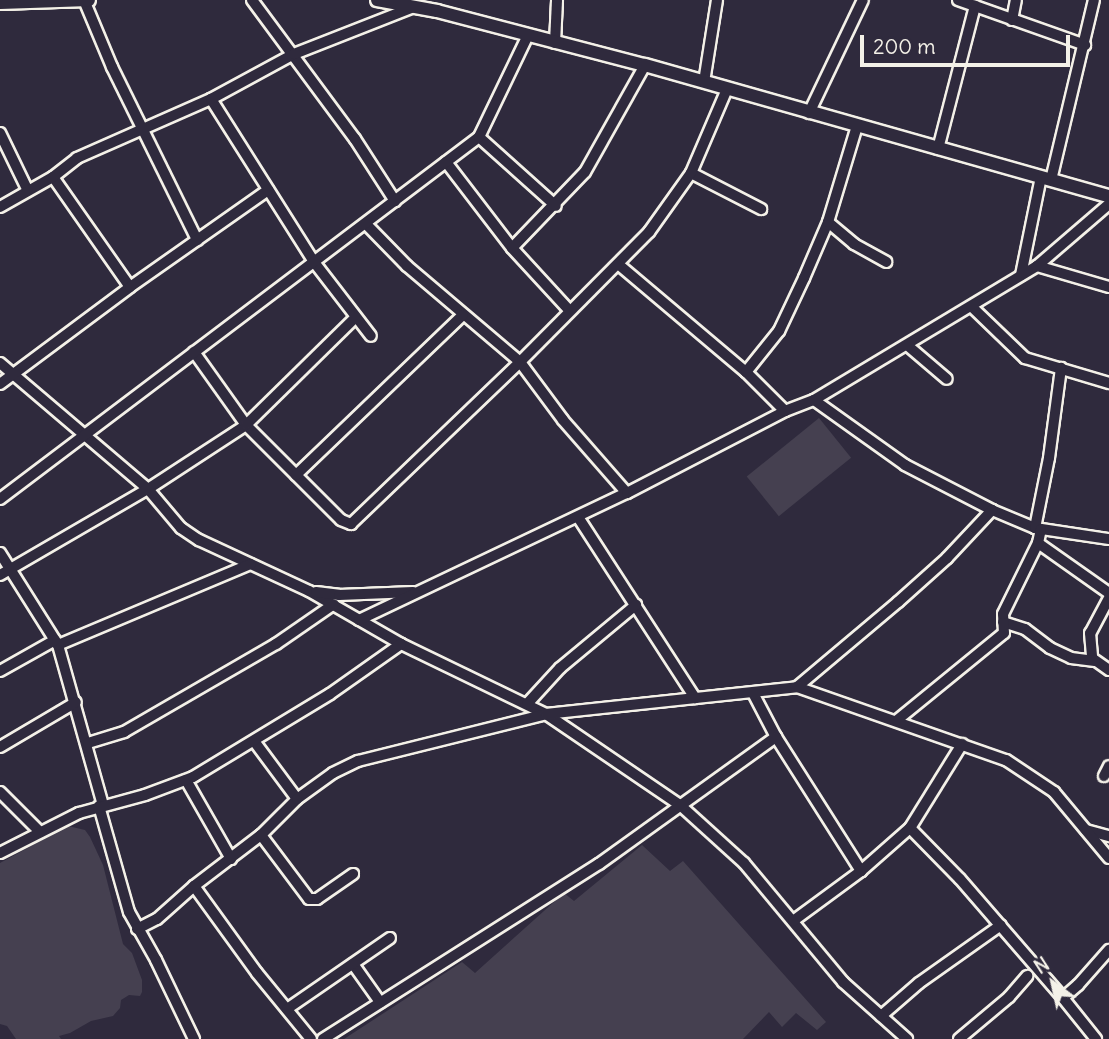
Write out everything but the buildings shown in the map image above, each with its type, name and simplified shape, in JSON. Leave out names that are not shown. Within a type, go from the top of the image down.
[{"type":"main road","points":[[0,3],[89,0]]},
{"type":"main road","points":[[377,0],[425,5],[1109,196]]},
{"type":"street","points":[[84,0],[142,130],[197,240]]},
{"type":"street","points":[[252,0],[294,54],[395,201]]},
{"type":"street","points":[[555,43],[557,0]]},
{"type":"street","points":[[704,82],[717,0]]},
{"type":"street","points":[[809,113],[863,0]]},
{"type":"street","points":[[958,0],[1084,45]]},
{"type":"street","points":[[1012,20],[1016,0]]},
{"type":"street","points":[[1021,275],[1094,0]]},
{"type":"street","points":[[0,207],[53,177],[77,158],[211,99],[294,54],[425,5]]},
{"type":"street","points":[[938,149],[975,6]]},
{"type":"street","points":[[0,499],[480,137],[528,35]]},
{"type":"street","points":[[512,248],[556,206],[585,172],[645,65]]},
{"type":"street","points":[[194,352],[246,425],[341,520],[351,524],[520,362],[649,232],[691,173],[727,89]]},
{"type":"street","points":[[211,99],[314,262],[371,336]]},
{"type":"street","points":[[746,372],[779,331],[828,222],[857,126]]},
{"type":"street","points":[[0,133],[28,191]]},
{"type":"street","points":[[480,137],[556,206]]},
{"type":"street","points":[[446,162],[512,248],[569,310]]},
{"type":"street","points":[[691,173],[761,209]]},
{"type":"street","points":[[53,177],[130,287]]},
{"type":"street","points":[[0,384],[130,287],[268,190]]},
{"type":"street","points":[[359,620],[627,493],[785,411],[814,400],[1037,266],[1109,205]]},
{"type":"street","points":[[828,222],[854,244],[886,262]]},
{"type":"street","points":[[366,223],[407,266],[520,362],[564,420],[627,493]]},
{"type":"street","points":[[618,264],[746,372],[785,411]]},
{"type":"street","points":[[1037,266],[1109,287]]},
{"type":"street","points":[[972,307],[1025,358],[1109,383]]},
{"type":"street","points":[[296,475],[463,315]]},
{"type":"street","points":[[0,575],[148,489],[246,425],[355,318]]},
{"type":"street","points":[[906,345],[947,379]]},
{"type":"street","points":[[0,363],[148,489],[181,528],[199,540],[309,591],[401,644],[546,714],[680,805],[744,863],[843,982],[907,1039]]},
{"type":"street","points":[[897,721],[1004,633],[1003,614],[1038,543],[1061,368]]},
{"type":"street","points":[[814,400],[905,465],[992,510],[1038,529],[1109,539]]},
{"type":"street","points":[[797,687],[908,593],[992,510]]},
{"type":"street","points":[[578,517],[695,698]]},
{"type":"street","points":[[1038,543],[1109,595],[1090,633],[1095,661]]},
{"type":"street","points":[[0,553],[56,643],[88,743],[101,806],[129,912],[156,960],[194,1039]]},
{"type":"street","points":[[0,671],[56,643],[251,564]]},
{"type":"street","points":[[309,591],[339,594],[421,591]]},
{"type":"street","points":[[88,743],[124,732],[276,644],[334,604]]},
{"type":"street","points":[[527,704],[560,668],[636,605]]},
{"type":"street","points":[[1003,622],[1025,629],[1050,648],[1071,658],[1095,661],[1109,670]]},
{"type":"street","points":[[0,853],[40,832],[101,806],[145,796],[186,780],[330,694],[401,644]]},
{"type":"street","points":[[137,929],[157,919],[194,886],[261,835],[297,799],[333,774],[369,757],[546,714],[797,687],[1006,760],[1046,785],[1109,859]]},
{"type":"street","points":[[753,693],[776,737],[861,871]]},
{"type":"street","points":[[0,747],[76,702]]},
{"type":"street","points":[[323,1039],[600,864],[776,737]]},
{"type":"street","points":[[254,741],[297,799]]},
{"type":"street","points":[[793,921],[861,871],[910,828],[962,744]]},
{"type":"street","points":[[186,780],[230,859]]},
{"type":"street","points":[[0,792],[40,832]]},
{"type":"street","points":[[910,828],[1001,925],[1096,1039]]},
{"type":"street","points":[[1086,830],[1109,836]]},
{"type":"street","points":[[261,835],[309,899],[317,899],[353,874]]},
{"type":"street","points":[[194,886],[310,1039]]},
{"type":"street","points":[[881,1016],[919,983],[1001,925]]},
{"type":"street","points":[[287,1009],[390,938]]},
{"type":"street","points":[[1063,998],[1109,950]]},
{"type":"street","points":[[353,964],[380,1002]]},
{"type":"street","points":[[959,1039],[1009,997],[1027,976]]},
{"type":"shaded area","points":[[819,418],[851,458],[779,516],[747,477]]},
{"type":"shaded area","points":[[68,826],[85,830],[103,865],[123,944],[132,953],[142,980],[142,992],[140,996],[129,995],[121,1000],[120,1008],[113,1016],[91,1021],[59,1036],[61,1039],[16,1039],[7,1026],[0,1024],[0,863]]},
{"type":"shaded area","points":[[642,845],[670,871],[683,861],[826,1022],[817,1030],[796,1013],[782,1027],[769,1012],[743,1039],[344,1039],[462,962],[475,973],[564,893],[574,901]]}]
